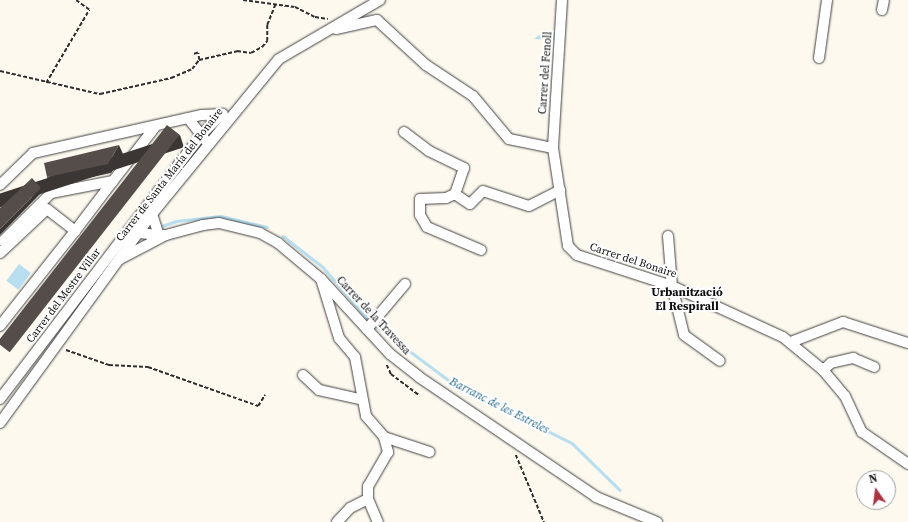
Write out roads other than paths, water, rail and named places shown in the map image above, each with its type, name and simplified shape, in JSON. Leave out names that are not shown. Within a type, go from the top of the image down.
[{"type":"street","name":"Carrer de Santa María del Bonaire","points":[[0,423],[152,214],[208,143],[278,59],[380,0]]},
{"type":"street","name":"Carrer del Fenoll","points":[[553,148],[562,0]]},
{"type":"street","points":[[819,58],[827,0]]},
{"type":"street","points":[[324,32],[377,20],[426,65],[473,96],[509,139],[553,148]]},
{"type":"street","points":[[0,185],[33,153],[155,127],[188,118],[234,112]]},
{"type":"street","name":"Carrer del Mestre Villar","points":[[0,399],[201,135],[222,114]]},
{"type":"street","points":[[188,118],[208,143]]},
{"type":"street","points":[[0,326],[155,127]]},
{"type":"street","points":[[404,132],[429,151],[464,168],[455,194],[446,198],[420,198],[420,215],[427,227],[481,250]]},
{"type":"street","name":"Carrer del Bonaire","points":[[553,148],[568,246],[577,255],[672,286],[791,342],[823,370],[845,396],[862,432],[908,464]]},
{"type":"street","points":[[0,244],[52,193],[113,181]]},
{"type":"street","points":[[455,194],[470,204],[483,192],[529,206],[560,190]]},
{"type":"street","points":[[0,252],[47,209],[75,231]]},
{"type":"street","points":[[152,214],[162,235]]},
{"type":"street","name":"Carrer de la Travessa","points":[[138,235],[162,235],[219,223],[248,228],[278,243],[321,279],[390,354],[419,377],[507,435],[596,497],[657,522]]},
{"type":"street","points":[[138,235],[150,244]]},
{"type":"street","name":"Carrer de la Travessa","points":[[120,260],[150,244],[162,235]]},
{"type":"street","points":[[668,236],[672,286],[684,335],[720,361]]},
{"type":"street","points":[[321,279],[339,338],[355,357],[360,399],[366,416],[384,437],[388,452],[368,486],[368,499],[378,522]]},
{"type":"street","points":[[367,329],[405,284]]},
{"type":"street","points":[[791,342],[843,322],[908,343]]},
{"type":"street","points":[[823,370],[831,362],[853,358],[874,367]]},
{"type":"street","points":[[303,375],[319,390],[360,399]]},
{"type":"street","points":[[384,437],[430,452]]},
{"type":"street","points":[[337,522],[350,508],[368,499]]},
{"type":"water","points":[[543,32],[556,33],[555,40],[534,39]]},
{"type":"water","points":[[19,264],[31,273],[18,290],[6,281]]},
{"type":"waterway","name":"Barranc de les Estreles","points":[[159,227],[176,221],[221,216],[267,227]]},
{"type":"waterway","name":"Barranc de les Estreles","points":[[283,236],[323,267],[370,321]]},
{"type":"waterway","name":"Barranc de les Estreles","points":[[375,325],[455,385],[572,443],[620,490]]},
{"type":"district","name":"Urbanització El Respirall","points":[[687,300]]}]
